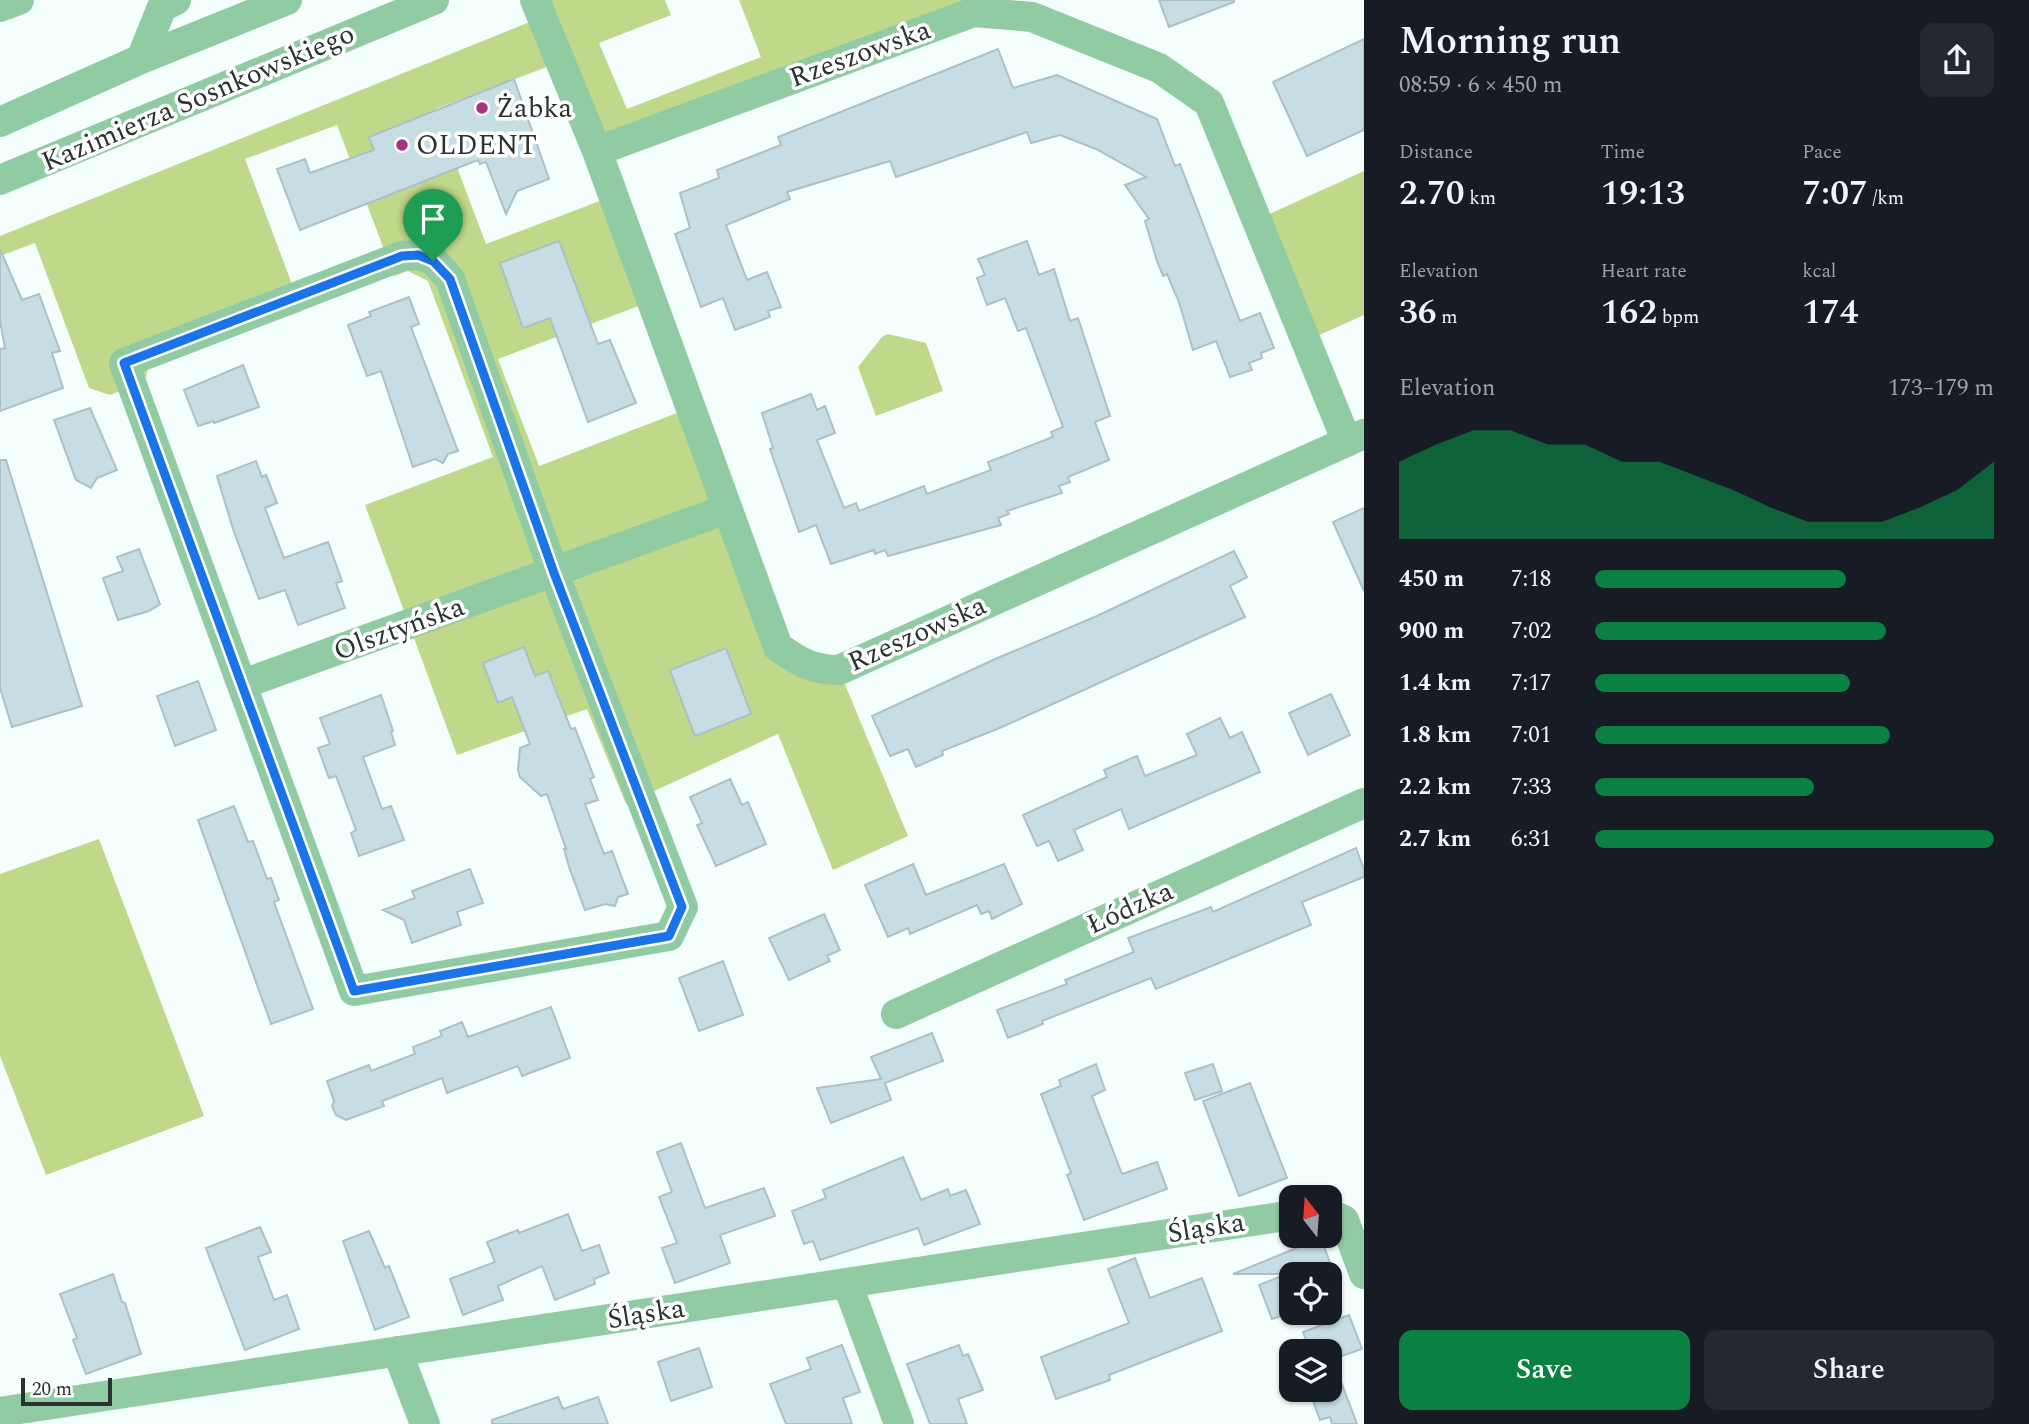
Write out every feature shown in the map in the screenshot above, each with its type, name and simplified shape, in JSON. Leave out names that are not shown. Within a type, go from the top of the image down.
[{"type":"street","points":[[0,7],[19,0]]},
{"type":"street","points":[[141,59],[162,8],[176,0]]},
{"type":"street","name":"Kazimierza Sosnkowskiego","points":[[0,122],[141,59],[287,0]]},
{"type":"street","name":"Kazimierza Sosnkowskiego","points":[[0,180],[434,0]]},
{"type":"street","name":"Rzeszowska","points":[[535,0],[597,151],[778,648],[800,663],[817,670],[839,670],[1355,438],[1209,103],[1159,68],[1032,17],[974,12],[597,151]]},
{"type":"street","points":[[418,255],[433,261],[450,279],[554,573],[682,907],[669,936],[354,991],[243,684],[124,363],[402,256],[418,255]]},
{"type":"street","name":"Olsztyńska","points":[[243,684],[727,509]]},
{"type":"street","name":"Łódzka","points":[[896,1014],[1364,803]]},
{"type":"street","name":"Śląska","points":[[0,1413],[1279,1217]]},
{"type":"street","points":[[1342,1228],[1364,1274]]},
{"type":"street","points":[[847,1283],[899,1424]]},
{"type":"street","points":[[397,1351],[425,1424]]},
{"type":"street","points":[[0,1413],[4,1424]]},
{"type":"green space","points":[[535,0],[665,0],[671,15],[599,43],[627,109],[761,57],[739,0],[988,0],[597,151],[560,62],[435,109],[486,244],[613,196],[652,301],[498,359],[539,466],[690,408],[778,647],[839,670],[908,836],[833,870],[778,734],[626,804],[587,709],[457,755],[365,505],[493,457],[428,281],[408,271],[394,276],[337,125],[245,159],[302,311],[148,367],[145,381],[110,395],[89,388],[35,243],[0,256],[0,236],[542,17]]},
{"type":"green space","points":[[1364,171],[1364,315],[1306,341],[1256,220]]},
{"type":"green space","points":[[888,334],[926,343],[943,391],[876,416],[858,367],[882,337]]},
{"type":"green space","points":[[99,839],[204,1116],[46,1175],[0,1056],[0,874]]},
{"type":"building","points":[[1159,0],[1234,0],[1234,2],[1169,27]]},
{"type":"building","points":[[1364,39],[1364,130],[1307,156],[1273,82]]},
{"type":"building","points":[[998,49],[1013,88],[1057,75],[1157,119],[1175,166],[1180,164],[1240,321],[1260,313],[1274,348],[1261,353],[1262,358],[1249,363],[1252,370],[1230,377],[1216,341],[1193,350],[1179,302],[1167,274],[1163,276],[1157,261],[1145,221],[1149,219],[1125,185],[1146,177],[1096,149],[1060,135],[1031,143],[1027,132],[896,177],[890,161],[787,192],[790,199],[726,225],[747,280],[767,272],[781,307],[768,311],[770,317],[735,330],[723,298],[701,307],[675,234],[690,228],[680,193],[719,178],[717,170],[781,145],[778,137]]},
{"type":"building","points":[[514,79],[549,179],[517,191],[506,214],[486,162],[480,164],[478,160],[300,230],[277,169],[305,159],[310,173],[374,150],[369,137]]},
{"type":"building","points":[[559,241],[598,344],[610,340],[636,403],[588,422],[550,318],[523,328],[500,263]]},
{"type":"building","points":[[1027,241],[1039,275],[1054,269],[1070,321],[1078,318],[1110,416],[1095,422],[1109,460],[1068,477],[1070,482],[1059,486],[1062,493],[1007,511],[1009,514],[998,518],[1001,525],[888,556],[885,550],[875,554],[874,550],[831,564],[816,525],[799,532],[770,449],[773,448],[762,413],[811,394],[817,410],[825,406],[835,433],[817,440],[844,508],[856,503],[859,511],[924,486],[927,494],[991,470],[988,462],[1053,437],[1051,432],[1063,427],[1026,328],[1018,331],[1005,298],[987,305],[977,278],[985,275],[978,259]]},
{"type":"building","points":[[0,249],[22,300],[39,294],[60,351],[52,353],[63,388],[0,411],[0,349],[5,348],[0,321]]},
{"type":"building","points":[[409,297],[419,324],[411,327],[458,451],[448,454],[443,463],[435,459],[413,467],[381,371],[367,376],[348,325],[371,316],[369,312]]},
{"type":"building","points":[[243,365],[259,407],[198,426],[184,390]]},
{"type":"building","points":[[90,408],[117,470],[97,478],[91,488],[76,480],[54,420]]},
{"type":"building","points":[[0,460],[6,460],[82,706],[12,727],[0,688]]},
{"type":"building","points":[[256,461],[262,477],[266,475],[277,503],[265,508],[284,558],[328,542],[342,581],[336,583],[345,608],[298,625],[285,590],[259,599],[217,476]]},
{"type":"building","points":[[1364,508],[1364,591],[1333,522]]},
{"type":"building","points":[[139,549],[160,604],[149,611],[118,620],[103,578],[123,571],[117,557]]},
{"type":"building","points":[[1234,551],[1247,577],[1230,586],[1245,617],[1002,727],[942,751],[943,755],[916,767],[908,749],[890,756],[872,716],[1097,616]]},
{"type":"building","points":[[524,647],[535,676],[548,671],[594,777],[590,779],[598,800],[585,804],[604,854],[612,851],[628,894],[618,897],[615,906],[605,904],[585,910],[547,794],[541,796],[520,777],[520,748],[530,744],[512,697],[498,703],[483,663]]},
{"type":"building","points":[[726,648],[751,714],[695,736],[670,670]]},
{"type":"building","points":[[198,681],[216,730],[175,746],[157,696]]},
{"type":"building","points":[[1331,694],[1350,735],[1308,755],[1289,713]]},
{"type":"building","points":[[381,695],[395,745],[363,757],[382,809],[391,806],[404,840],[359,856],[351,833],[356,830],[336,776],[329,778],[318,748],[330,744],[320,718]]},
{"type":"building","points":[[1220,718],[1230,738],[1242,732],[1260,772],[1129,829],[1121,809],[1074,830],[1083,850],[1058,861],[1049,841],[1037,846],[1023,815],[1107,777],[1104,770],[1137,756],[1145,776],[1197,755],[1187,734]]},
{"type":"building","points":[[730,779],[742,805],[748,802],[766,844],[716,866],[697,825],[702,823],[690,797]]},
{"type":"building","points":[[234,806],[248,842],[253,841],[267,879],[271,878],[279,900],[274,902],[313,1009],[271,1024],[198,820]]},
{"type":"building","points":[[1356,848],[1364,869],[1364,877],[1302,902],[1311,925],[1156,989],[1151,978],[1042,1021],[1043,1024],[1008,1038],[997,1010],[1067,984],[1065,980],[1134,952],[1128,938],[1211,907],[1213,912]]},
{"type":"building","points":[[913,864],[926,895],[1004,864],[1022,904],[992,919],[989,911],[981,914],[977,905],[910,934],[908,928],[888,937],[865,885]]},
{"type":"building","points":[[470,869],[483,903],[457,912],[461,925],[412,943],[404,920],[383,910],[415,898],[412,891]]},
{"type":"building","points":[[824,914],[840,950],[827,956],[830,961],[789,980],[769,938]]},
{"type":"building","points":[[723,961],[743,1015],[699,1031],[679,978]]},
{"type":"building","points":[[551,1007],[570,1058],[522,1076],[518,1066],[447,1093],[442,1078],[382,1101],[384,1106],[346,1120],[336,1115],[327,1081],[369,1065],[371,1071],[415,1054],[413,1047],[442,1036],[440,1031],[462,1022],[468,1037]]},
{"type":"building","points":[[932,1033],[943,1061],[885,1083],[891,1100],[831,1123],[817,1088],[881,1079],[871,1057]]},
{"type":"building","points":[[1096,1064],[1105,1090],[1092,1096],[1122,1174],[1157,1162],[1167,1189],[1084,1220],[1067,1175],[1071,1173],[1041,1094],[1061,1086],[1059,1080]]},
{"type":"building","points":[[1213,1064],[1222,1091],[1195,1100],[1185,1073]]},
{"type":"building","points":[[1250,1083],[1287,1178],[1239,1196],[1203,1101]]},
{"type":"building","points":[[681,1143],[705,1208],[764,1188],[775,1216],[720,1235],[730,1263],[675,1283],[662,1248],[677,1243],[659,1197],[672,1192],[657,1152]]},
{"type":"building","points":[[903,1157],[921,1200],[948,1189],[950,1196],[966,1190],[980,1224],[924,1245],[918,1228],[820,1260],[813,1241],[804,1244],[792,1211],[826,1198],[823,1190]]},
{"type":"building","points":[[568,1214],[582,1251],[599,1245],[609,1273],[594,1279],[595,1284],[555,1300],[542,1266],[498,1286],[503,1300],[463,1315],[450,1279],[495,1262],[487,1242]]},
{"type":"building","points":[[260,1227],[271,1252],[258,1257],[274,1300],[287,1295],[299,1329],[245,1350],[206,1248]]},
{"type":"building","points":[[369,1231],[385,1268],[389,1266],[409,1317],[375,1330],[343,1241]]},
{"type":"building","points":[[1297,1248],[1325,1248],[1330,1262],[1279,1262],[1279,1274],[1233,1274]]},
{"type":"building","points":[[1135,1258],[1150,1298],[1202,1278],[1222,1331],[1109,1375],[1110,1380],[1056,1399],[1041,1357],[1129,1323],[1108,1269]]},
{"type":"building","points":[[113,1274],[141,1354],[86,1374],[73,1340],[77,1338],[60,1294]]},
{"type":"building","points":[[1279,1277],[1279,1317],[1272,1319],[1259,1285]]},
{"type":"building","points":[[1349,1315],[1362,1349],[1342,1356],[1342,1339],[1306,1339],[1303,1332],[1322,1325],[1342,1325],[1342,1318]]},
{"type":"building","points":[[842,1345],[860,1392],[843,1398],[852,1424],[786,1424],[770,1384],[811,1369],[807,1358]]},
{"type":"building","points":[[959,1345],[963,1356],[968,1354],[983,1390],[958,1399],[967,1424],[930,1424],[907,1364]]},
{"type":"building","points":[[699,1348],[712,1387],[671,1401],[658,1362]]},
{"type":"building","points":[[1342,1384],[1357,1424],[1332,1424],[1330,1417],[1320,1420],[1313,1402],[1342,1402]]},
{"type":"building","points":[[558,1397],[563,1409],[598,1397],[608,1424],[492,1424],[492,1420]]},
{"type":"place","name":"Żabka","points":[[482,108]]},
{"type":"place","name":"OLDENT","points":[[402,145]]},
{"type":"route","points":[[418,255],[433,261],[450,279],[554,573],[682,907],[669,936],[354,991],[124,363],[402,256],[418,255]]}]
